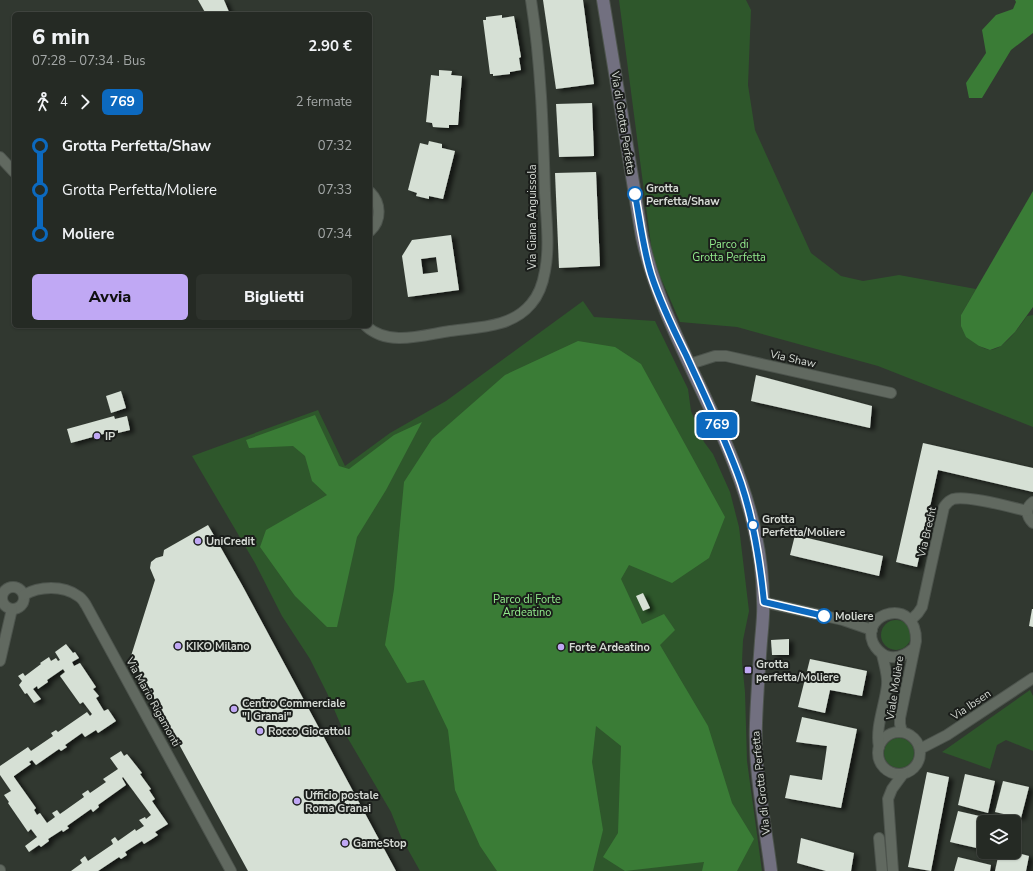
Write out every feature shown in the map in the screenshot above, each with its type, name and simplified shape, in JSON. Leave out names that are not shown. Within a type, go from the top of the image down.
[{"type":"street","name":"Via Giana Anguissola","points":[[369,328],[380,335],[402,338],[502,323],[515,318],[535,299],[545,271],[546,247],[543,112],[539,58],[531,0]]},
{"type":"street","name":"Via di Grotta Perfetta","points":[[603,0],[645,253],[660,297],[732,459],[753,523],[758,550],[764,602],[756,716],[756,742],[760,797],[771,871]]},
{"type":"street","points":[[0,157],[12,170]]},
{"type":"street","points":[[372,194],[376,199],[379,211],[376,224],[372,229]]},
{"type":"street","name":"Via Shaw","points":[[690,364],[715,356],[726,356],[891,393]]},
{"type":"street","name":"Via Brecht","points":[[911,620],[922,607],[944,507],[947,502],[954,499],[972,499],[1027,511]]},
{"type":"street","points":[[1033,502],[1028,507],[1027,511],[1029,519],[1033,523]]},
{"type":"street","points":[[13,586],[20,589],[24,595],[23,604],[16,608],[5,605],[1,596],[6,590],[13,586]]},
{"type":"street","name":"Via Mario Rigamonti","points":[[24,595],[37,590],[58,588],[78,595],[86,605],[231,871]]},
{"type":"street","points":[[764,602],[843,620],[872,630]]},
{"type":"street","points":[[0,661],[12,608]]},
{"type":"street","points":[[890,613],[899,613],[905,615],[911,620],[916,631],[914,648],[902,656],[891,658],[882,654],[876,648],[872,641],[872,630],[876,622],[882,616],[890,613]]},
{"type":"street","name":"Viale Molière","points":[[902,732],[900,718],[914,648]]},
{"type":"street","name":"Viale Molière","points":[[879,747],[878,738],[887,685],[882,654]]},
{"type":"street","name":"Via Ibsen","points":[[920,749],[947,734],[1033,678]]},
{"type":"street","points":[[892,871],[888,799],[892,789],[903,774],[915,767],[920,755],[920,749],[914,738],[902,732],[891,734],[886,737],[879,747],[878,754],[883,765],[892,772],[903,774]]},
{"type":"street","points":[[879,838],[882,871]]},
{"type":"street","points":[[881,860],[892,859]]},
{"type":"green space","name":"Parco di Grotta Perfetta","points":[[619,0],[746,0],[751,10],[748,85],[755,130],[811,253],[841,276],[863,281],[899,275],[976,289],[961,315],[979,346],[988,350],[1001,345],[1020,326],[1027,316],[1033,315],[1033,427],[878,366],[737,327],[680,322],[653,260]]},
{"type":"green space","points":[[1015,0],[1033,0],[1033,33],[1011,50],[982,98],[969,98],[966,83],[986,53],[982,30],[996,15],[1013,9],[1016,2]]},
{"type":"green space","points":[[1033,191],[1033,307],[1015,332],[1001,346],[990,350],[979,346],[966,337],[961,326],[961,315]]},
{"type":"green space","name":"Parco di Forte Ardeatino","points":[[583,301],[594,317],[655,321],[688,389],[691,411],[704,442],[713,454],[730,492],[739,527],[749,611],[743,640],[742,662],[745,692],[747,761],[762,871],[420,871],[401,837],[391,812],[343,730],[310,659],[282,616],[255,563],[192,456],[318,410],[345,466],[390,433],[446,401]]},
{"type":"green space","name":"Parco di Forte Ardeatino","points":[[578,341],[615,347],[641,364],[725,517],[709,558],[672,583],[629,565],[621,579],[642,624],[664,614],[675,630],[660,645],[708,726],[732,803],[754,839],[737,871],[702,871],[704,862],[625,871],[603,857],[618,833],[621,746],[596,726],[592,762],[603,830],[593,871],[497,871],[480,846],[455,790],[448,730],[424,680],[407,683],[385,645],[394,589],[404,482],[432,439],[505,375]]},
{"type":"green space","points":[[315,415],[339,466],[349,469],[394,435],[422,422],[386,490],[357,537],[337,627],[327,627],[295,596],[260,547],[266,530],[327,495],[312,481],[305,456],[293,446],[249,448],[246,440]]},
{"type":"green space","points":[[896,620],[907,624],[911,635],[907,646],[896,650],[885,646],[881,635],[885,624]]},
{"type":"green space","points":[[1030,690],[1033,696],[1033,751],[1006,740],[997,745],[990,769],[942,752]]},
{"type":"green space","points":[[899,738],[910,742],[914,753],[910,764],[899,768],[888,764],[884,753],[888,742]]},
{"type":"building","points":[[198,0],[224,0],[229,12],[205,12]]},
{"type":"building","points":[[543,0],[583,0],[594,84],[556,89]]},
{"type":"building","points":[[502,15],[502,18],[514,16],[521,57],[519,58],[521,70],[510,72],[510,74],[493,76],[493,74],[490,74],[483,20],[486,20],[486,17]]},
{"type":"building","points":[[439,70],[452,71],[451,75],[462,76],[458,125],[449,125],[449,128],[433,127],[432,123],[426,122],[431,75],[439,76]]},
{"type":"building","points":[[592,103],[594,156],[559,157],[556,104]]},
{"type":"building","points":[[429,141],[442,144],[442,148],[455,151],[443,199],[429,196],[429,199],[416,196],[417,193],[408,190],[420,143],[428,145]]},
{"type":"building","points":[[596,172],[600,266],[559,268],[555,173]]},
{"type":"building","points":[[451,235],[459,290],[408,297],[402,256],[412,240]],"holes":[[[436,257],[438,272],[423,274],[421,259]]]},
{"type":"building","points":[[756,375],[872,406],[870,428],[751,401]]},
{"type":"building","points":[[121,391],[126,408],[111,413],[106,396]]},
{"type":"building","points":[[114,416],[115,419],[127,416],[130,430],[118,433],[118,430],[71,443],[67,429]]},
{"type":"building","points":[[923,443],[1033,468],[1033,492],[938,470],[917,567],[896,562]]},
{"type":"building","name":"Centro Commerciale \"I Granai\"","points":[[208,525],[242,585],[396,871],[248,871],[131,656],[155,580],[150,568],[151,562],[156,558],[163,556],[164,550]]},
{"type":"building","points":[[795,535],[883,556],[879,576],[790,555]]},
{"type":"building","points":[[643,593],[650,608],[643,611],[636,596]]},
{"type":"building","points":[[1033,609],[1033,627],[1029,626]]},
{"type":"building","points":[[789,639],[789,655],[772,655],[771,640]]},
{"type":"building","points":[[66,644],[79,658],[72,662],[74,666],[80,663],[96,687],[93,689],[99,696],[96,698],[104,711],[108,709],[116,721],[98,733],[96,730],[85,737],[82,733],[65,745],[67,747],[61,751],[59,749],[36,765],[32,760],[29,762],[31,764],[14,777],[36,808],[34,810],[37,815],[40,813],[47,823],[55,817],[52,813],[57,810],[60,814],[84,797],[82,794],[88,790],[90,793],[106,782],[103,779],[118,769],[110,758],[121,751],[124,756],[127,754],[142,773],[140,774],[151,789],[149,790],[155,799],[152,801],[168,824],[155,832],[158,835],[144,844],[142,841],[125,852],[127,855],[121,859],[119,857],[98,871],[71,871],[82,863],[80,860],[85,856],[88,861],[113,844],[111,840],[115,837],[118,841],[135,829],[136,831],[144,826],[139,820],[145,817],[146,819],[151,815],[123,777],[122,778],[126,785],[98,805],[99,807],[93,812],[91,809],[67,826],[69,828],[63,832],[62,830],[48,839],[49,841],[41,847],[39,845],[29,852],[25,846],[37,837],[31,829],[28,832],[8,803],[9,802],[4,795],[11,791],[0,775],[0,766],[28,747],[31,751],[53,736],[51,733],[56,730],[58,732],[87,712],[90,716],[92,714],[83,702],[80,704],[60,676],[65,672],[63,669],[47,680],[48,682],[38,689],[37,686],[33,689],[41,699],[34,703],[19,685],[22,681],[18,676],[23,673],[25,676],[49,657],[51,661],[56,658],[58,661],[60,660],[55,652]]},
{"type":"building","points":[[810,659],[867,671],[862,696],[830,690],[825,713],[798,707]]},
{"type":"building","points":[[802,717],[857,729],[841,808],[785,798],[790,775],[822,780],[827,746],[796,742]]},
{"type":"building","points":[[927,772],[949,777],[931,871],[908,867]]},
{"type":"building","points":[[965,774],[995,781],[988,813],[958,805]]},
{"type":"building","points":[[1003,781],[1029,787],[1021,818],[1021,815],[1008,815],[995,812]]},
{"type":"building","points":[[958,811],[977,815],[977,848],[950,842]]},
{"type":"building","points":[[801,838],[854,853],[851,871],[826,871],[797,863]]},
{"type":"building","points":[[1021,854],[1029,856],[1026,871],[995,871],[998,859],[1021,859]]},
{"type":"building","points":[[958,857],[991,865],[990,871],[954,871]]},
{"type":"bus line","name":"769","points":[[635,194],[642,237],[648,264],[654,281],[673,329],[722,437],[745,495],[753,523],[759,556],[764,602],[824,616]]},
{"type":"place","name":"Grotta Perfetta/Shaw","points":[[635,194]]},
{"type":"place","name":"IP","points":[[97,436]]},
{"type":"place","name":"Grotta Perfetta/Moliere","points":[[753,525]]},
{"type":"place","name":"UniCredit","points":[[198,541]]},
{"type":"place","name":"Moliere","points":[[824,616]]},
{"type":"place","name":"KIKO Milano","points":[[178,646]]},
{"type":"place","name":"Forte Ardeatino","points":[[561,647]]},
{"type":"place","name":"Grotta perfetta/Moliere","points":[[748,670]]},
{"type":"place","name":"Centro Commerciale \"I Granai\"","points":[[234,709]]},
{"type":"place","name":"Rocco Giocattoli","points":[[260,731]]},
{"type":"place","name":"Ufficio postale Roma Granai","points":[[297,801]]},
{"type":"place","name":"GameStop","points":[[345,843]]}]
